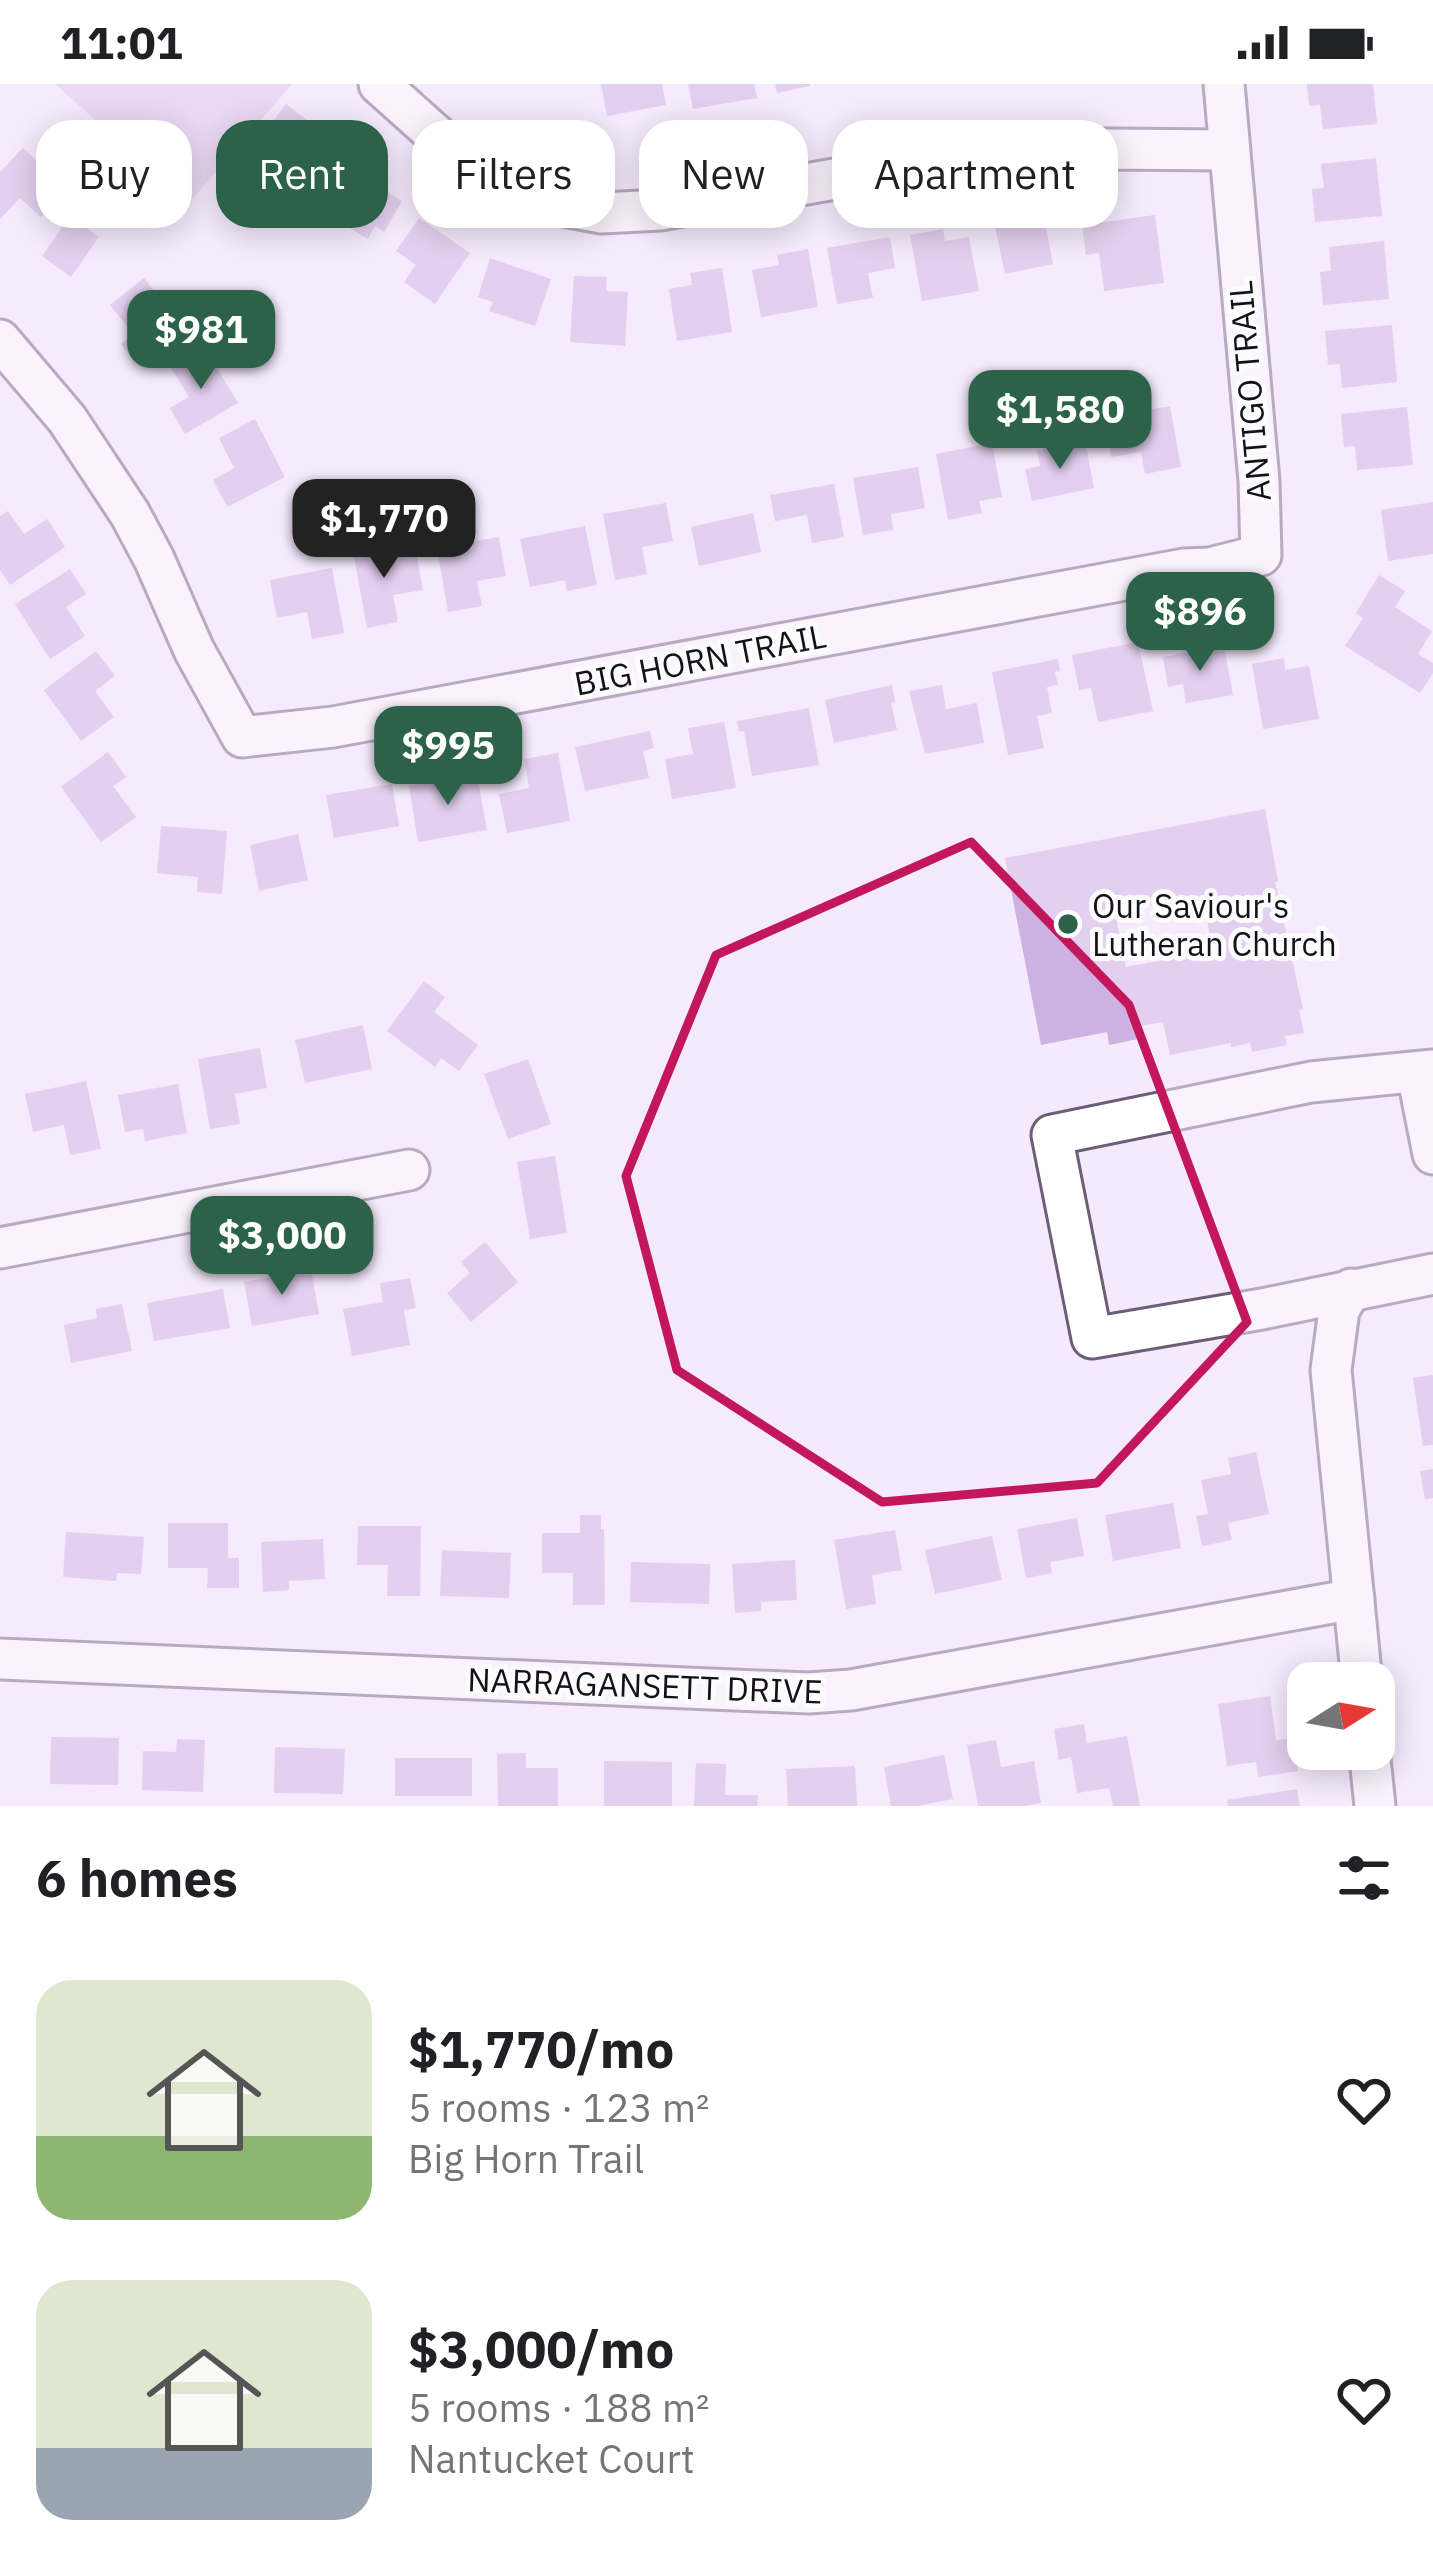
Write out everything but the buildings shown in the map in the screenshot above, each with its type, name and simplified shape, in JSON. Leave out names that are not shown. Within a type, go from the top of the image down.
[{"type":"street","points":[[379,84],[484,178],[542,202],[602,214],[659,210],[947,159],[1108,149],[1228,150]]},
{"type":"street","name":"ANTIGO TRAIL","points":[[1224,84],[1262,554]]},
{"type":"street","name":"BIG HORN TRAIL","points":[[0,340],[68,419],[130,514],[194,650],[242,737],[333,727],[1184,569],[1210,568],[1262,554]]},
{"type":"street","points":[[1433,1154],[1425,1071],[1311,1082],[1052,1135],[1093,1338],[1433,1274]]},
{"type":"street","points":[[0,1248],[409,1170]]},
{"type":"street","points":[[1352,1289],[1339,1310],[1331,1370],[1360,1662]]},
{"type":"street","name":"NARRAGANSETT DRIVE","points":[[0,1659],[808,1693],[874,1686],[1354,1599]]},
{"type":"street","points":[[1371,1770],[1375,1806]]},
{"type":"highlighted area","points":[[971,842],[1129,1005],[1247,1322],[1097,1483],[882,1502],[677,1370],[626,1176],[716,955]]},
{"type":"shaded area","points":[[55,84],[292,84],[261,120],[216,120],[216,172],[192,200],[192,120],[96,120]]},
{"type":"place","name":"Our Saviour's Lutheran Church","points":[[1068,924]]}]
